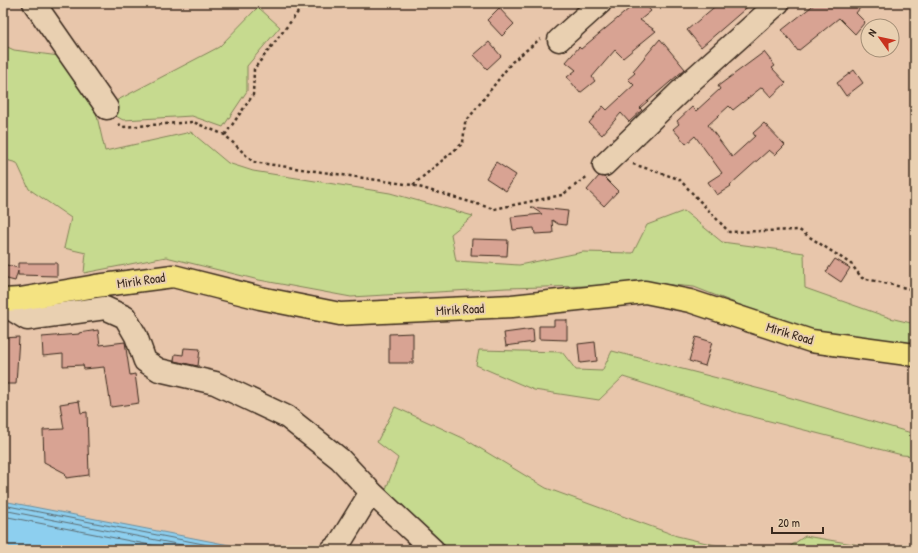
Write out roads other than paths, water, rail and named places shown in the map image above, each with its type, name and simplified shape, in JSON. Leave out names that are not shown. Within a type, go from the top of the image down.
[{"type":"main road","name":"Mirik Road","points":[[3,300],[20,299],[96,286],[173,276],[260,298],[340,314],[512,306],[645,292],[690,301],[811,341],[915,355]]},
{"type":"street","points":[[34,3],[107,108]]},
{"type":"street","points":[[559,40],[600,3]]},
{"type":"street","points":[[604,165],[691,81],[778,3]]},
{"type":"street","points":[[3,304],[27,319],[105,308],[125,317],[136,336],[145,361],[158,370],[215,383],[287,417],[340,459],[372,492],[433,550]]},
{"type":"street","points":[[332,550],[339,544],[372,492]]},
{"type":"water","points":[[3,501],[255,550],[3,550]]}]
